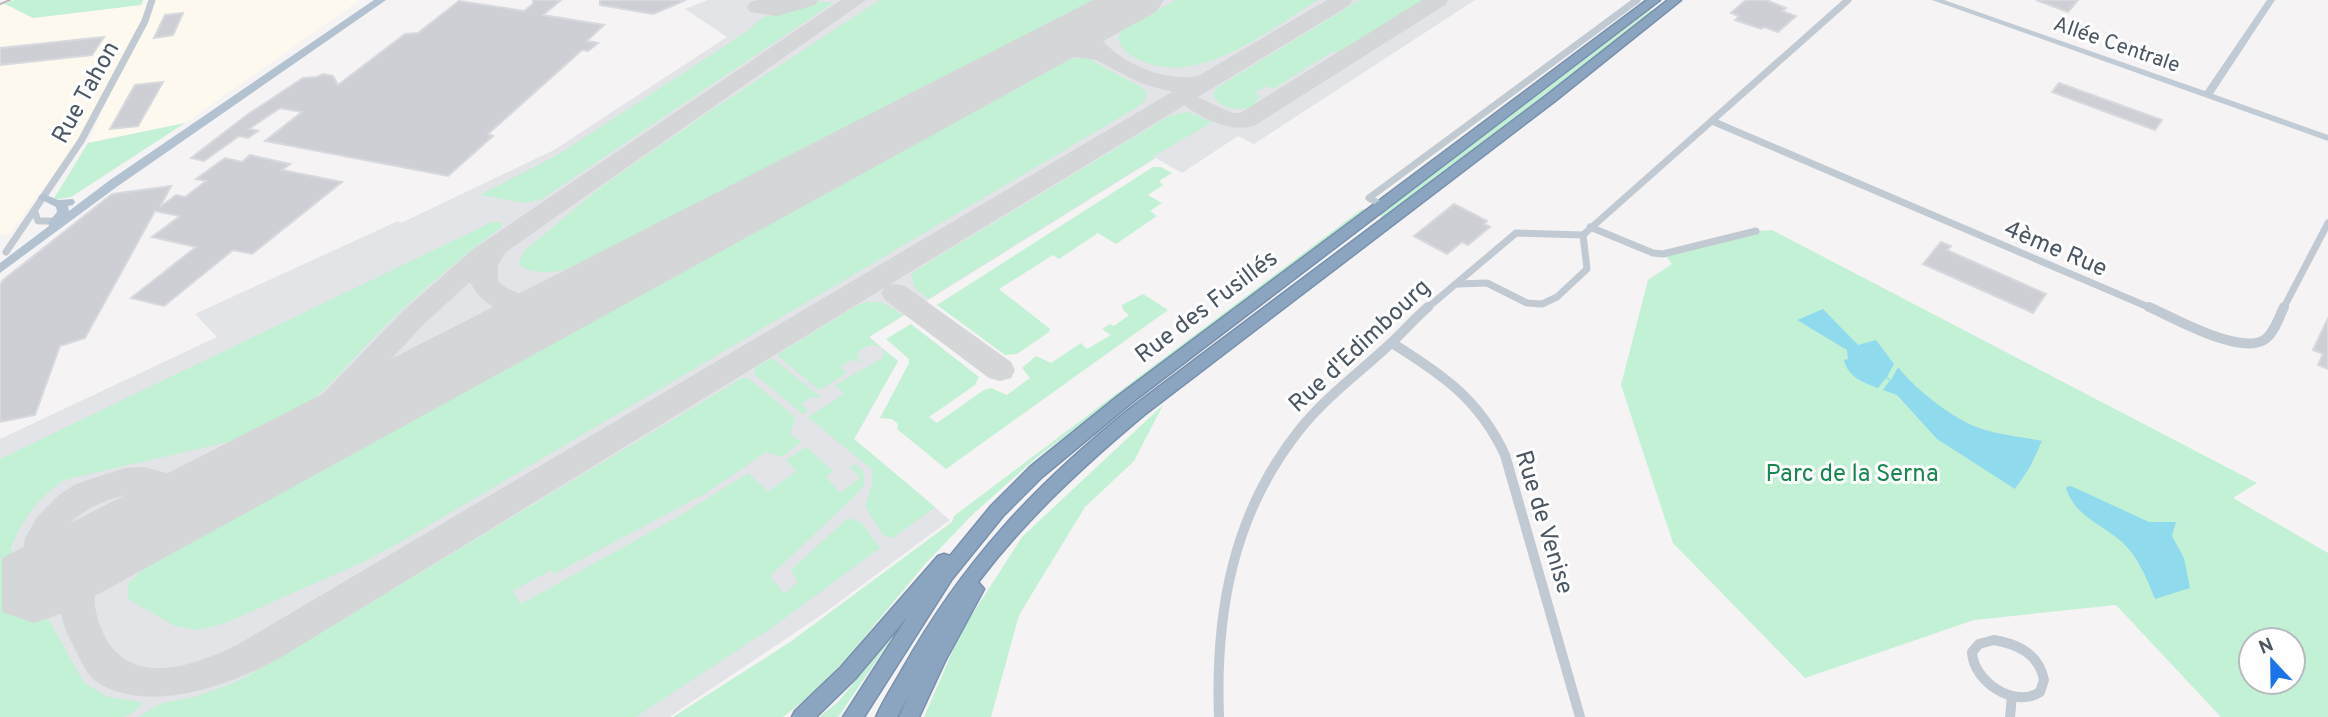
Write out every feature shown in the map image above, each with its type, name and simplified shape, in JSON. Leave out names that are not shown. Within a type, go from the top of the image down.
[{"type":"highway","name":"Rue des Fusillés","points":[[853,717],[946,574],[997,511],[1036,472],[1093,424],[1654,0]]},
{"type":"highway","name":"Rue des Fusillés","points":[[886,717],[945,615],[1003,539],[1058,479],[1108,435],[1551,98],[1675,0]]},
{"type":"highway","points":[[802,717],[848,673],[944,561],[997,511]]},
{"type":"highway","points":[[909,717],[937,656],[1003,539]]},
{"type":"main road","points":[[2,263],[77,200],[367,0]]},
{"type":"main road","points":[[56,218],[381,0]]},
{"type":"main road","points":[[44,198],[56,218]]},
{"type":"street","name":"Rue Tahon","points":[[2,263],[81,141],[145,21],[152,0]]},
{"type":"street","points":[[1384,206],[1369,198],[1637,0]]},
{"type":"street","points":[[1583,235],[1848,0]]},
{"type":"street","name":"Allée Centrale","points":[[1936,0],[2328,138]]},
{"type":"street","points":[[2208,94],[2271,0]]},
{"type":"street","name":"4ème Rue","points":[[1712,121],[2228,341],[2266,341],[2328,223]]},
{"type":"street","points":[[35,212],[38,221],[56,218]]},
{"type":"street","points":[[1590,227],[1653,253],[1663,254],[1756,230]]},
{"type":"street","name":"Rue d'Edimbourg","points":[[1219,717],[1217,689],[1221,608],[1228,569],[1254,501],[1276,460],[1300,428],[1329,397],[1392,343],[1430,305],[1516,233],[1530,230],[1560,236],[1583,235],[1587,269],[1558,297],[1542,304],[1527,303],[1487,283],[1457,284]]},
{"type":"street","name":"Rue de Venise","points":[[1392,343],[1438,371],[1461,390],[1485,417],[1505,455],[1580,717]]},
{"type":"street","points":[[1985,641],[2006,642],[2029,654],[2038,663],[2044,674],[2042,691],[2035,696],[2024,698],[2012,696],[2000,692],[1980,677],[1972,659],[1978,645],[1985,641]]},
{"type":"street","points":[[2010,717],[2012,696]]},
{"type":"shaded area","points":[[151,0],[360,0],[185,123],[88,143],[120,70],[74,148],[9,234],[0,235],[0,6],[5,4],[33,18],[149,4]]},
{"type":"shaded area","points":[[708,0],[1475,0],[1254,144],[1238,136],[1182,173],[1156,158],[869,337],[898,361],[854,439],[950,520],[823,614],[669,717],[0,717],[0,439],[217,337],[195,314],[398,221],[401,223],[554,150],[727,37],[685,9]]},
{"type":"green space","points":[[14,0],[143,0],[141,5],[33,18],[5,4]]},
{"type":"green space","points":[[880,0],[1097,0],[587,264],[561,271],[544,272],[536,272],[519,265],[523,252],[602,186],[713,109]]},
{"type":"green space","points":[[1176,0],[1318,0],[1256,40],[1210,61],[1186,67],[1163,67],[1140,60],[1123,49],[1118,38],[1122,30]]},
{"type":"green space","points":[[1360,0],[1423,0],[1339,53],[1333,51],[1273,89],[1266,86],[1255,93],[1261,97],[1255,101],[1259,104],[1233,109],[1217,101],[1213,95],[1216,88]]},
{"type":"green space","points":[[816,1],[833,3],[542,199],[525,203],[480,195],[561,153],[749,30],[762,18]]},
{"type":"green space","points":[[1650,10],[1655,11],[1383,218],[1379,215]]},
{"type":"green space","points":[[1073,58],[1087,58],[1141,87],[1147,92],[1145,100],[404,540],[363,562],[223,624],[196,630],[175,626],[128,599],[128,584],[149,564],[219,518],[1061,62]]},
{"type":"green space","points":[[1188,112],[1212,122],[928,299],[915,288],[911,276],[916,270],[1169,116]]},
{"type":"green space","points":[[185,123],[71,197],[53,200],[88,143]]},
{"type":"green space","points":[[1153,167],[1161,167],[1172,173],[1159,181],[1163,185],[1148,195],[1162,203],[1150,211],[1157,216],[1116,244],[1098,233],[1059,259],[1053,255],[999,289],[1050,329],[1017,354],[1005,355],[937,305]]},
{"type":"green space","points":[[1362,209],[1365,210],[1036,458],[973,514],[926,563],[847,658],[814,692],[783,717],[673,717],[790,642]]},
{"type":"green space","points":[[492,222],[501,222],[502,227],[424,290],[380,331],[323,391],[292,416],[254,436],[64,480],[38,502],[26,518],[11,548],[14,557],[84,683],[108,697],[142,702],[138,709],[124,717],[0,717],[0,459]]},
{"type":"green space","name":"Parc de la Serna","points":[[1772,230],[2257,483],[2233,498],[2328,553],[2328,717],[2221,717],[2116,605],[1974,620],[1805,678],[1673,543],[1621,385],[1648,280],[1672,264],[1666,256],[1756,231]]},
{"type":"green space","points":[[1143,294],[1168,310],[946,469],[897,429],[898,424],[892,419],[880,418],[909,363],[909,359],[886,339],[911,324],[979,377],[975,385],[929,417],[937,423],[984,390],[991,388],[1007,395],[1030,378],[1022,368],[1036,356],[1051,363],[1081,343],[1087,349],[1111,335],[1102,329],[1110,324],[1114,326],[1129,315],[1122,305]]},
{"type":"green space","points":[[867,302],[881,302],[904,315],[869,337],[881,347],[870,345],[859,351],[857,357],[863,364],[853,359],[840,367],[847,373],[819,390],[778,356],[856,306]]},
{"type":"green space","points":[[882,348],[898,361],[854,439],[935,507],[893,538],[883,535],[865,506],[873,483],[872,470],[808,417],[844,394],[835,385],[881,359],[884,353]]},
{"type":"green space","points":[[772,358],[822,398],[812,397],[801,404],[808,411],[803,414],[754,374],[756,367]]},
{"type":"green space","points":[[742,378],[748,378],[795,417],[790,434],[801,442],[782,457],[766,452],[706,493],[554,574],[552,570],[512,591],[521,604],[683,514],[748,473],[768,492],[796,471],[786,460],[806,447],[833,471],[826,477],[840,493],[860,478],[850,467],[855,464],[863,471],[864,484],[861,490],[770,576],[784,594],[798,582],[791,570],[848,518],[862,523],[880,548],[774,626],[636,717],[138,717],[162,703],[195,697],[236,682],[276,660]]},
{"type":"green space","points":[[1163,405],[1134,461],[1085,507],[1019,615],[991,717],[924,717],[961,632],[1022,537]]},
{"type":"green space","points":[[894,635],[838,717],[819,717],[838,702]]},
{"type":"water","points":[[1823,309],[1858,345],[1876,340],[1894,364],[1887,377],[1891,380],[1898,367],[1936,403],[1971,425],[2042,441],[2030,467],[2015,489],[1937,439],[1897,395],[1883,390],[1890,380],[1886,378],[1878,388],[1856,378],[1844,360],[1848,359],[1847,350],[1797,320]]},
{"type":"water","points":[[2071,486],[2149,522],[2176,522],[2172,536],[2184,558],[2190,588],[2155,599],[2132,554],[2121,541],[2081,512],[2066,487]]},
{"type":"building","points":[[533,0],[561,0],[543,15],[604,25],[587,41],[598,43],[588,51],[582,50],[488,134],[493,136],[448,176],[265,141],[302,112],[280,108],[249,129],[258,131],[248,138],[239,136],[204,161],[191,158],[247,115],[303,78],[323,74],[333,76],[338,85],[405,34],[418,33],[459,1],[524,11],[533,4]]},
{"type":"building","points":[[600,0],[686,0],[653,14],[600,5]]},
{"type":"building","points":[[1746,0],[1766,0],[1786,8],[1782,11],[1796,16],[1778,32],[1764,27],[1761,29],[1735,20],[1739,16],[1731,13]]},
{"type":"building","points":[[2036,0],[2078,0],[2068,12]]},
{"type":"building","points":[[183,13],[173,35],[154,38],[165,15]]},
{"type":"building","points":[[104,37],[92,55],[0,65],[0,48]]},
{"type":"building","points":[[163,82],[138,126],[110,129],[135,85]]},
{"type":"building","points":[[2059,83],[2162,120],[2155,130],[2052,92]]},
{"type":"building","points":[[250,155],[290,164],[282,170],[342,182],[252,254],[233,250],[164,306],[131,298],[196,247],[152,237],[180,216],[155,211],[85,338],[60,346],[35,415],[0,422],[0,285],[3,280],[112,194],[171,186],[160,207],[176,195],[185,197],[206,181],[196,179],[225,158],[242,162]]},
{"type":"building","points":[[1454,204],[1487,221],[1484,224],[1490,227],[1468,245],[1462,242],[1447,254],[1414,236]]},
{"type":"building","points":[[1941,242],[1951,246],[1947,250],[2046,294],[2033,313],[1923,264]]},
{"type":"building","points":[[2328,318],[2328,369],[2318,365],[2323,354],[2313,350]]},
{"type":"taxiway","points":[[758,7],[777,9],[807,0]]},
{"type":"taxiway","points":[[89,569],[50,567],[40,551],[42,538],[50,525],[71,504],[88,493],[125,481],[144,480],[158,483],[176,494],[203,492],[293,444],[414,317],[482,256],[855,0]]},
{"type":"taxiway","points":[[89,569],[79,586],[77,606],[93,648],[108,669],[127,679],[153,684],[202,677],[226,668],[272,644],[1342,0]]},
{"type":"taxiway","points":[[1197,104],[1227,120],[1245,121],[1437,0]]},
{"type":"taxiway","points":[[1102,54],[1091,41],[1096,26],[1110,14]]},
{"type":"taxiway","points":[[1029,57],[1066,49],[1102,54]]},
{"type":"taxiway","points":[[1102,54],[1137,73],[1161,82],[1173,85],[1199,83]]},
{"type":"taxiway","points":[[496,247],[484,265],[483,281],[498,297],[512,303],[529,305],[565,298],[611,279]]},
{"type":"taxiway","points":[[895,293],[1000,370]]},
{"type":"taxiway","points":[[89,569],[109,565],[136,552],[190,502]]},
{"type":"taxiway","points":[[89,569],[115,546],[141,528]]},
{"type":"runway","points":[[34,585],[1136,0]]},
{"type":"tram line","points":[[0,4],[10,0]]}]
